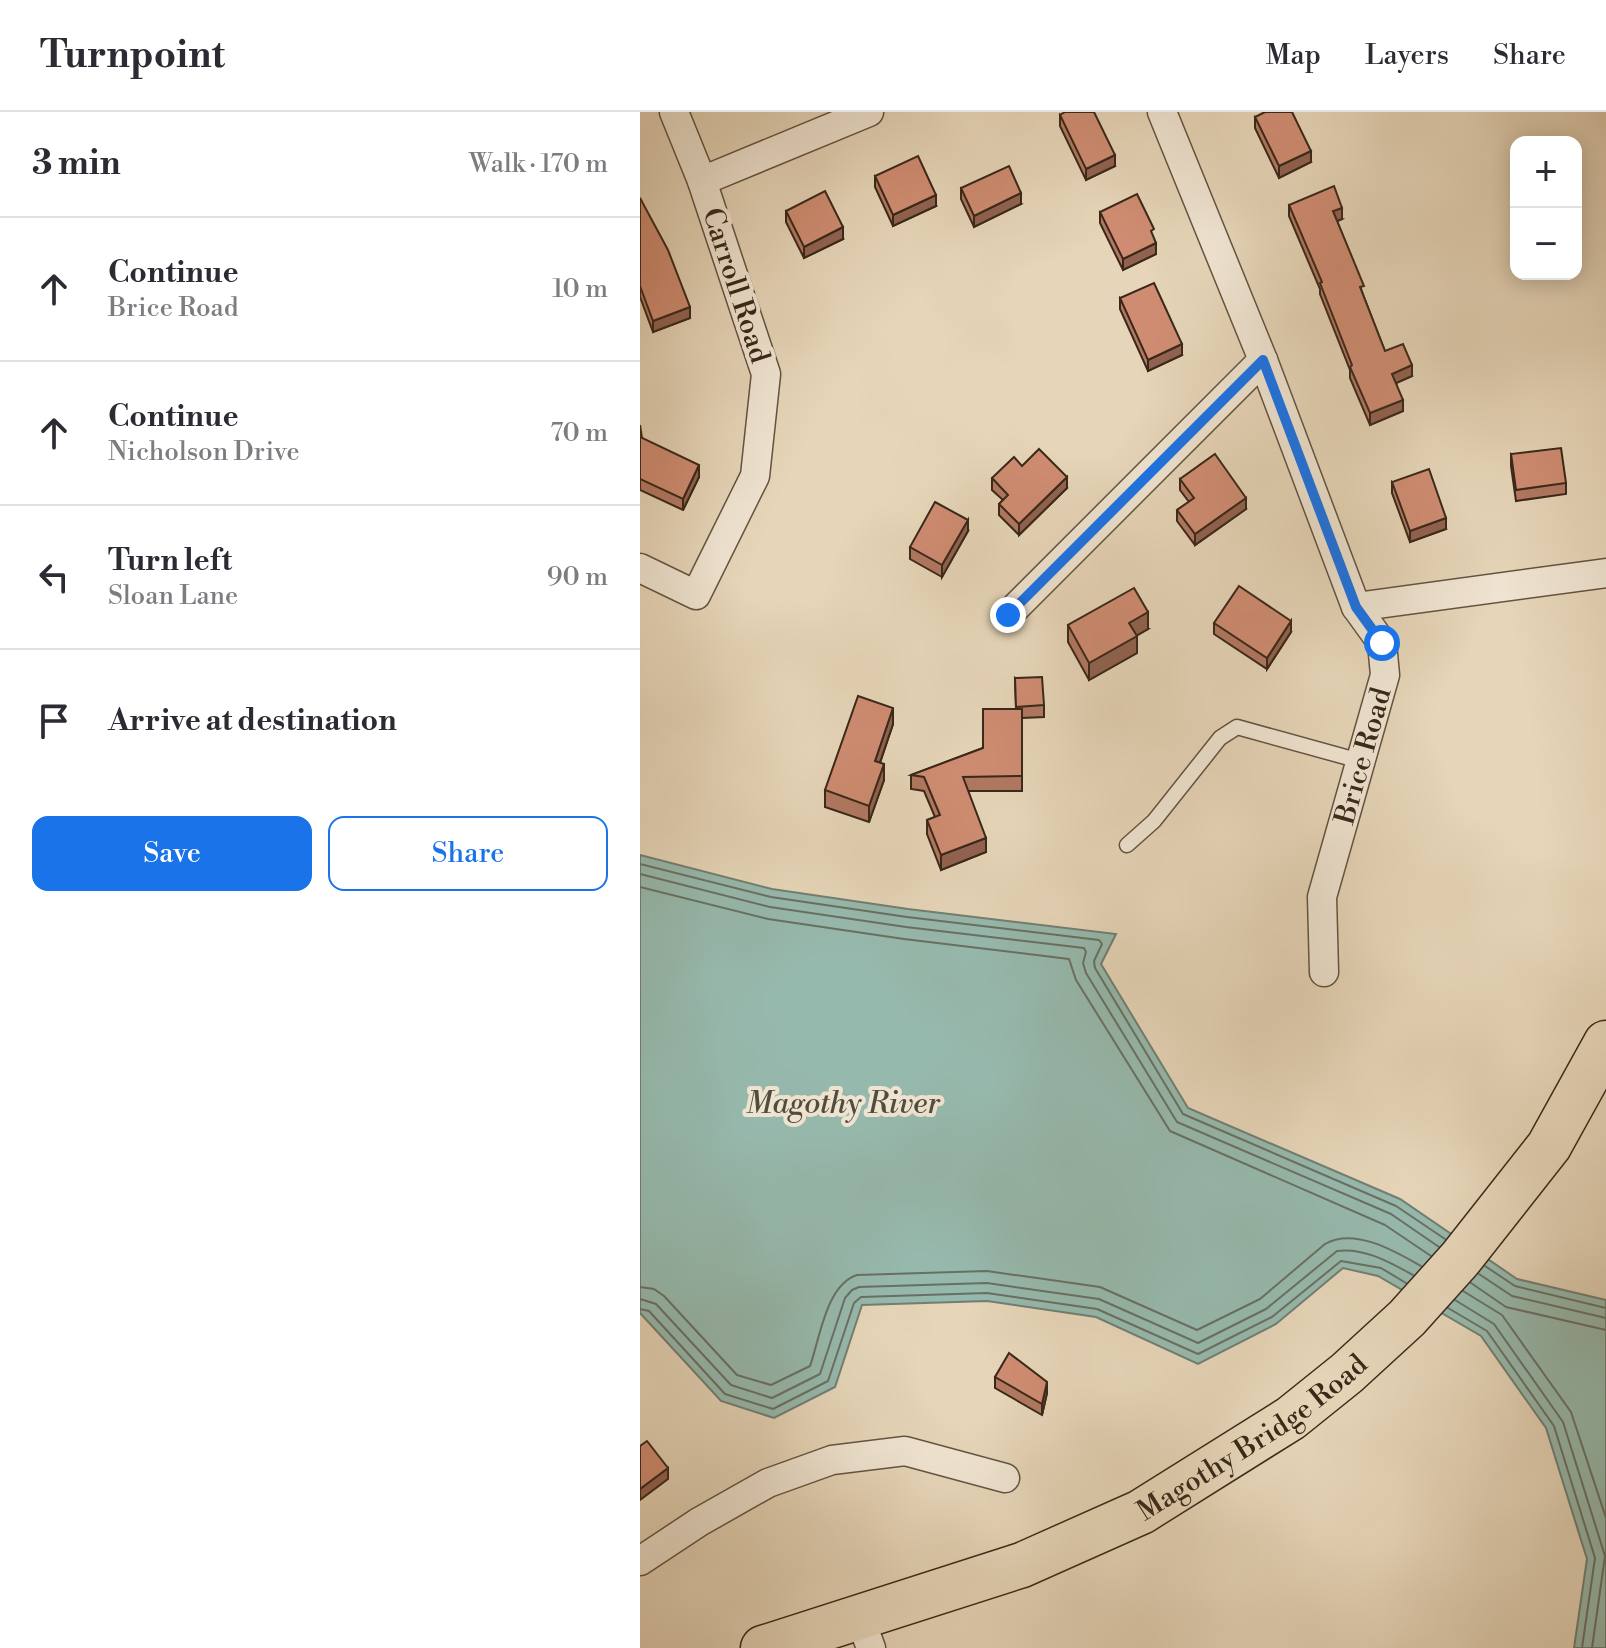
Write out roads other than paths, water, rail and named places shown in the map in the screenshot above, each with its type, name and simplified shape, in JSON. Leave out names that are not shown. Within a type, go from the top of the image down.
[{"type":"main road","name":"Magothy Bridge Road","points":[[763,1648],[866,1633],[1141,1512],[1291,1418],[1347,1373],[1407,1318],[1496,1214],[1549,1146],[1606,1043]]},
{"type":"street","name":"Carroll Road","points":[[640,568],[696,595],[755,476],[766,374],[702,181],[674,112]]},
{"type":"street","points":[[702,181],[869,112]]},
{"type":"street","name":"Brice Road","points":[[1162,112],[1263,360],[1356,607],[1382,643],[1385,675],[1322,897],[1324,972]]},
{"type":"street","points":[[1008,615],[1263,360]]},
{"type":"street","points":[[1356,607],[1606,573]]},
{"type":"street","points":[[640,1561],[699,1522],[768,1483],[832,1460],[905,1451],[1005,1478]]},
{"type":"lane","points":[[1127,845],[1154,821],[1220,738],[1237,727],[1360,761]]},
{"type":"water","name":"Magothy River","points":[[640,855],[772,889],[1116,934],[1101,964],[1188,1108],[1400,1199],[1517,1279],[1606,1300],[1606,1648],[1574,1648],[1587,1559],[1546,1428],[1481,1336],[1378,1276],[1343,1268],[1276,1324],[1198,1364],[1096,1317],[987,1301],[862,1305],[835,1387],[774,1418],[721,1401],[640,1313]]}]
